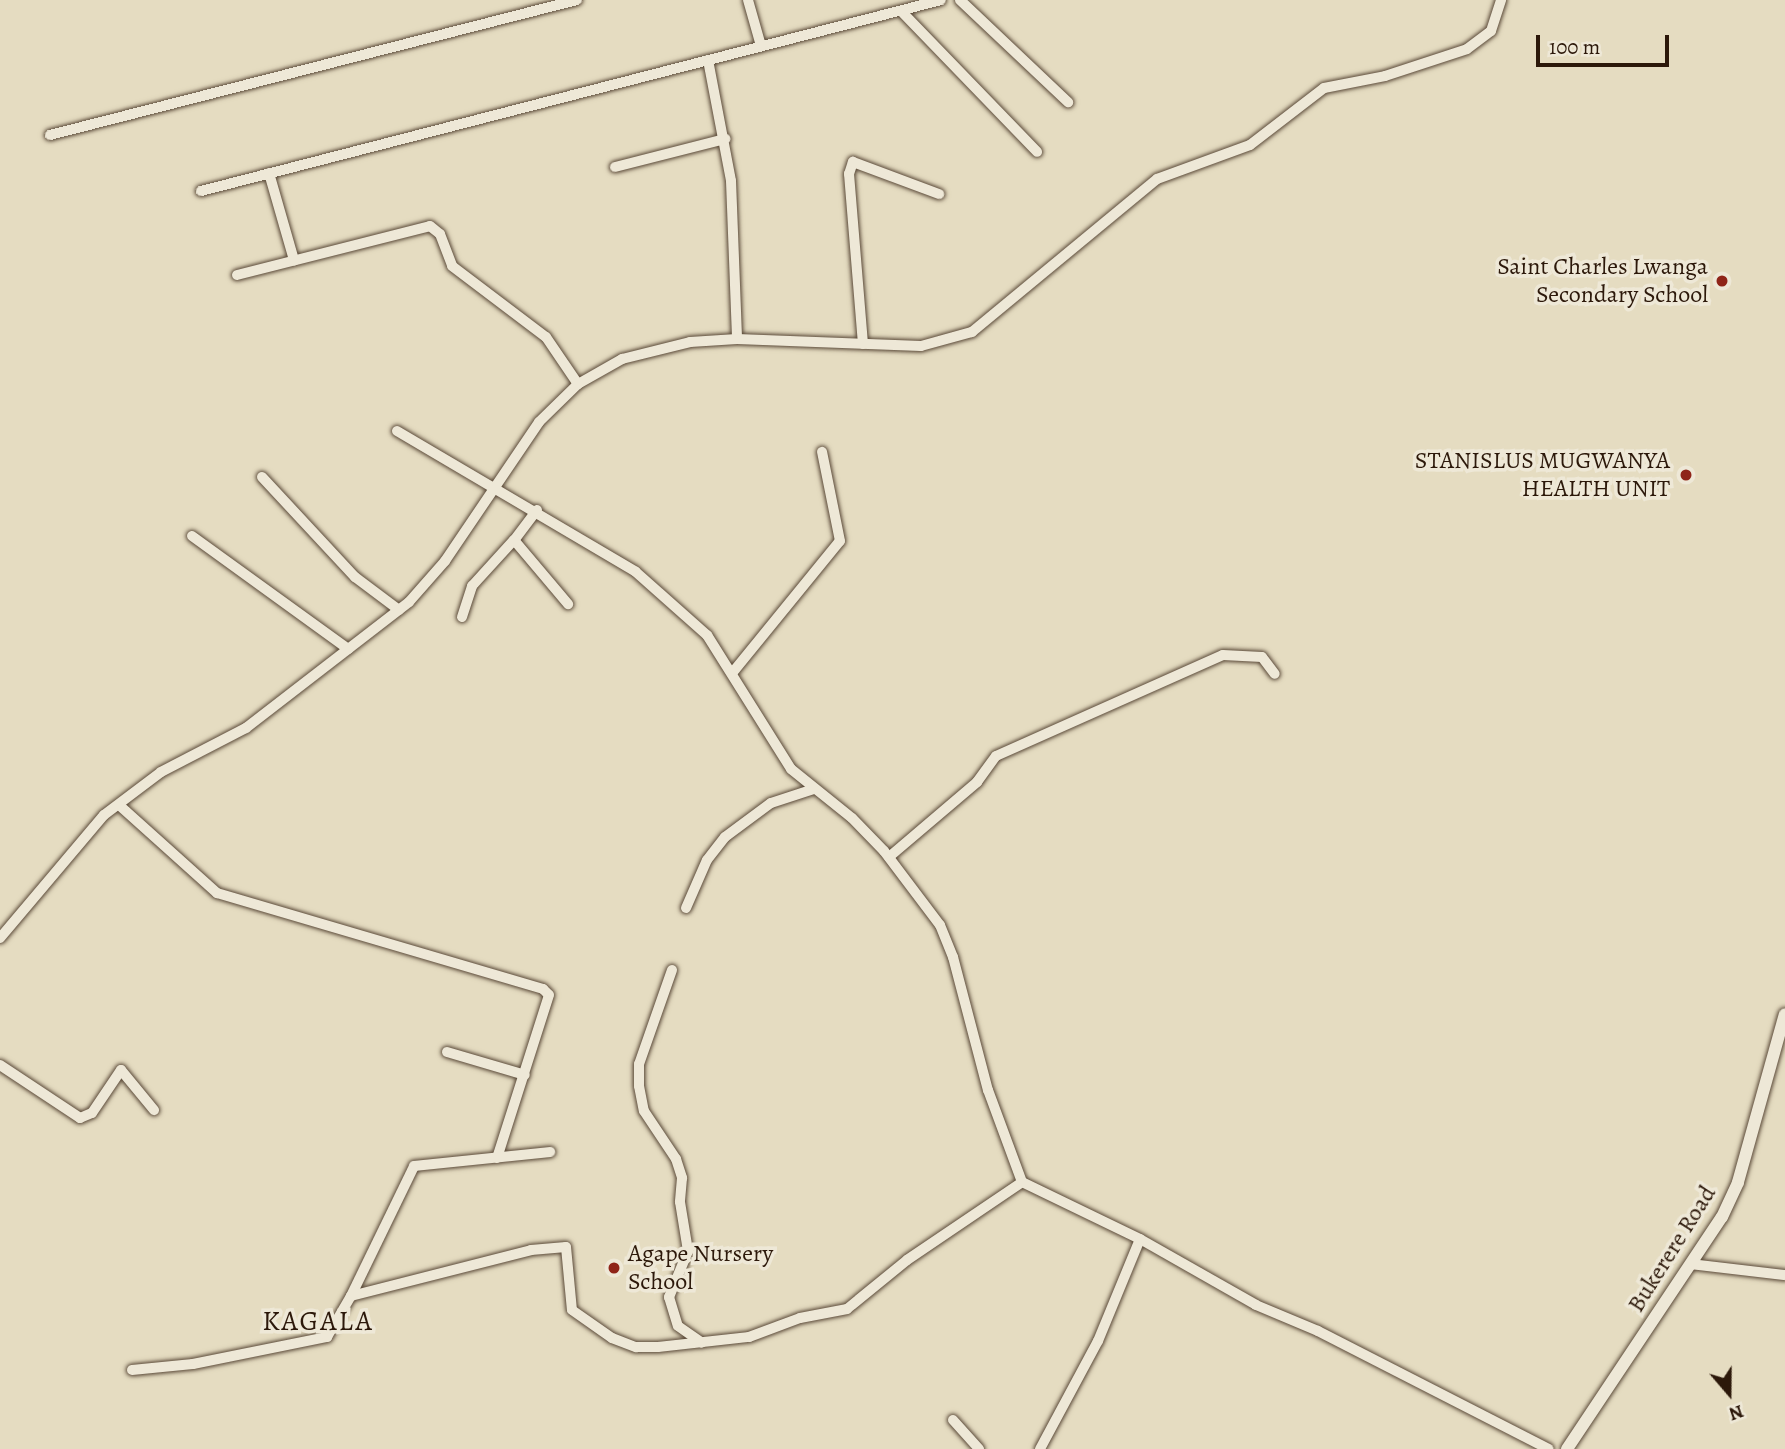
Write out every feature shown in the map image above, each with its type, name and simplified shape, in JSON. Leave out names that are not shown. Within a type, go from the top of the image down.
[{"type":"street","points":[[50,135],[577,0]]},
{"type":"street","points":[[748,0],[761,46]]},
{"type":"street","points":[[201,191],[761,46],[903,13],[941,0]]},
{"type":"street","points":[[960,0],[1068,102]]},
{"type":"street","points":[[0,938],[91,827],[161,772],[246,728],[398,610],[445,561],[539,422],[578,384],[652,348],[737,339],[921,346],[972,332],[1157,179],[1250,145],[1324,88],[1385,76],[1467,49],[1491,31],[1501,0]]},
{"type":"street","points":[[903,13],[1037,152]]},
{"type":"street","points":[[708,60],[725,139],[738,284],[737,339]]},
{"type":"street","points":[[615,167],[725,139]]},
{"type":"street","points":[[863,344],[849,174],[853,162],[939,194]]},
{"type":"street","points":[[269,173],[294,260]]},
{"type":"street","points":[[237,275],[430,226],[440,234],[452,266],[546,337],[578,384]]},
{"type":"street","points":[[397,431],[497,486],[636,572],[689,617],[733,672],[790,769],[852,818],[889,858],[925,901],[948,940],[988,1090],[1022,1182],[1140,1239],[1256,1305],[1318,1331],[1549,1449]]},
{"type":"street","points":[[733,672],[840,541],[822,452]]},
{"type":"street","points":[[262,477],[355,577],[398,610]]},
{"type":"street","points":[[462,617],[472,586],[537,510]]},
{"type":"street","points":[[192,536],[348,649]]},
{"type":"street","points":[[514,540],[568,604]]},
{"type":"street","points":[[889,858],[977,782],[996,756],[1223,655],[1262,657],[1275,674]]},
{"type":"street","points":[[686,908],[707,860],[725,836],[771,803],[814,789]]},
{"type":"street","points":[[119,805],[217,893],[543,989],[549,995],[548,1007],[497,1158]]},
{"type":"street","points":[[672,970],[639,1064],[639,1086],[645,1111],[676,1159],[682,1178],[680,1202],[688,1251],[669,1297],[678,1325],[702,1343]]},
{"type":"street","name":"Bukerere Road","points":[[1567,1449],[1691,1264],[1738,1182],[1785,1014]]},
{"type":"street","points":[[447,1052],[525,1075]]},
{"type":"street","points":[[0,1065],[80,1118],[92,1113],[121,1070],[154,1110]]},
{"type":"street","points":[[132,1370],[193,1364],[327,1337],[351,1296],[414,1166],[550,1152]]},
{"type":"street","points":[[351,1296],[531,1250],[566,1247],[568,1295],[572,1310],[584,1322],[636,1347],[749,1337],[800,1318],[847,1310],[907,1260],[1022,1182]]},
{"type":"street","points":[[1040,1449],[1098,1341],[1140,1239]]},
{"type":"street","points":[[1691,1264],[1785,1275]]},
{"type":"street","points":[[953,1420],[979,1449]]},
{"type":"place","name":"Saint Charles Lwanga Secondary School","points":[[1722,281]]},
{"type":"place","name":"STANISLUS MUGWANYA HEALTH UNIT","points":[[1686,475]]},
{"type":"place","name":"Agape Nursery School","points":[[614,1268]]},
{"type":"district","name":"KAGALA","points":[[318,1321]]}]
